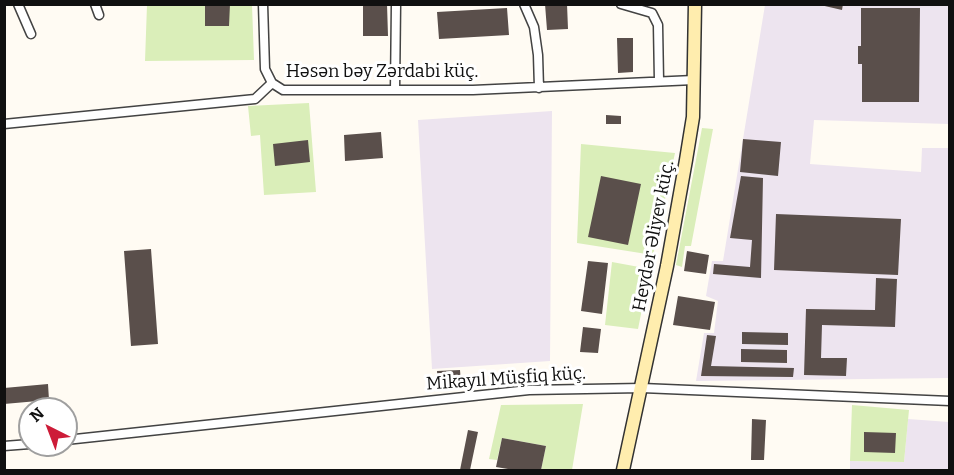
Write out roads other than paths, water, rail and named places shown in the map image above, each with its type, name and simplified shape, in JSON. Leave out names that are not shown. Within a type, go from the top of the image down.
[{"type":"main road","name":"Heydər Əliyev küç.","points":[[623,471],[667,266],[693,117],[695,4]]},
{"type":"street","points":[[18,4],[31,34]]},
{"type":"street","points":[[95,4],[99,15]]},
{"type":"street","name":"Həsən bəy Zərdabi küç.","points":[[263,4],[265,69],[272,83],[283,90],[539,88],[694,80]]},
{"type":"street","points":[[395,90],[396,4]]},
{"type":"street","points":[[524,4],[534,27],[539,88]]},
{"type":"street","points":[[621,4],[652,13],[658,26],[659,81]]},
{"type":"street","points":[[4,124],[255,99],[272,83]]},
{"type":"street","name":"Mikayıl Müşfiq küç.","points":[[78,439],[510,392],[642,388],[950,401]]}]
